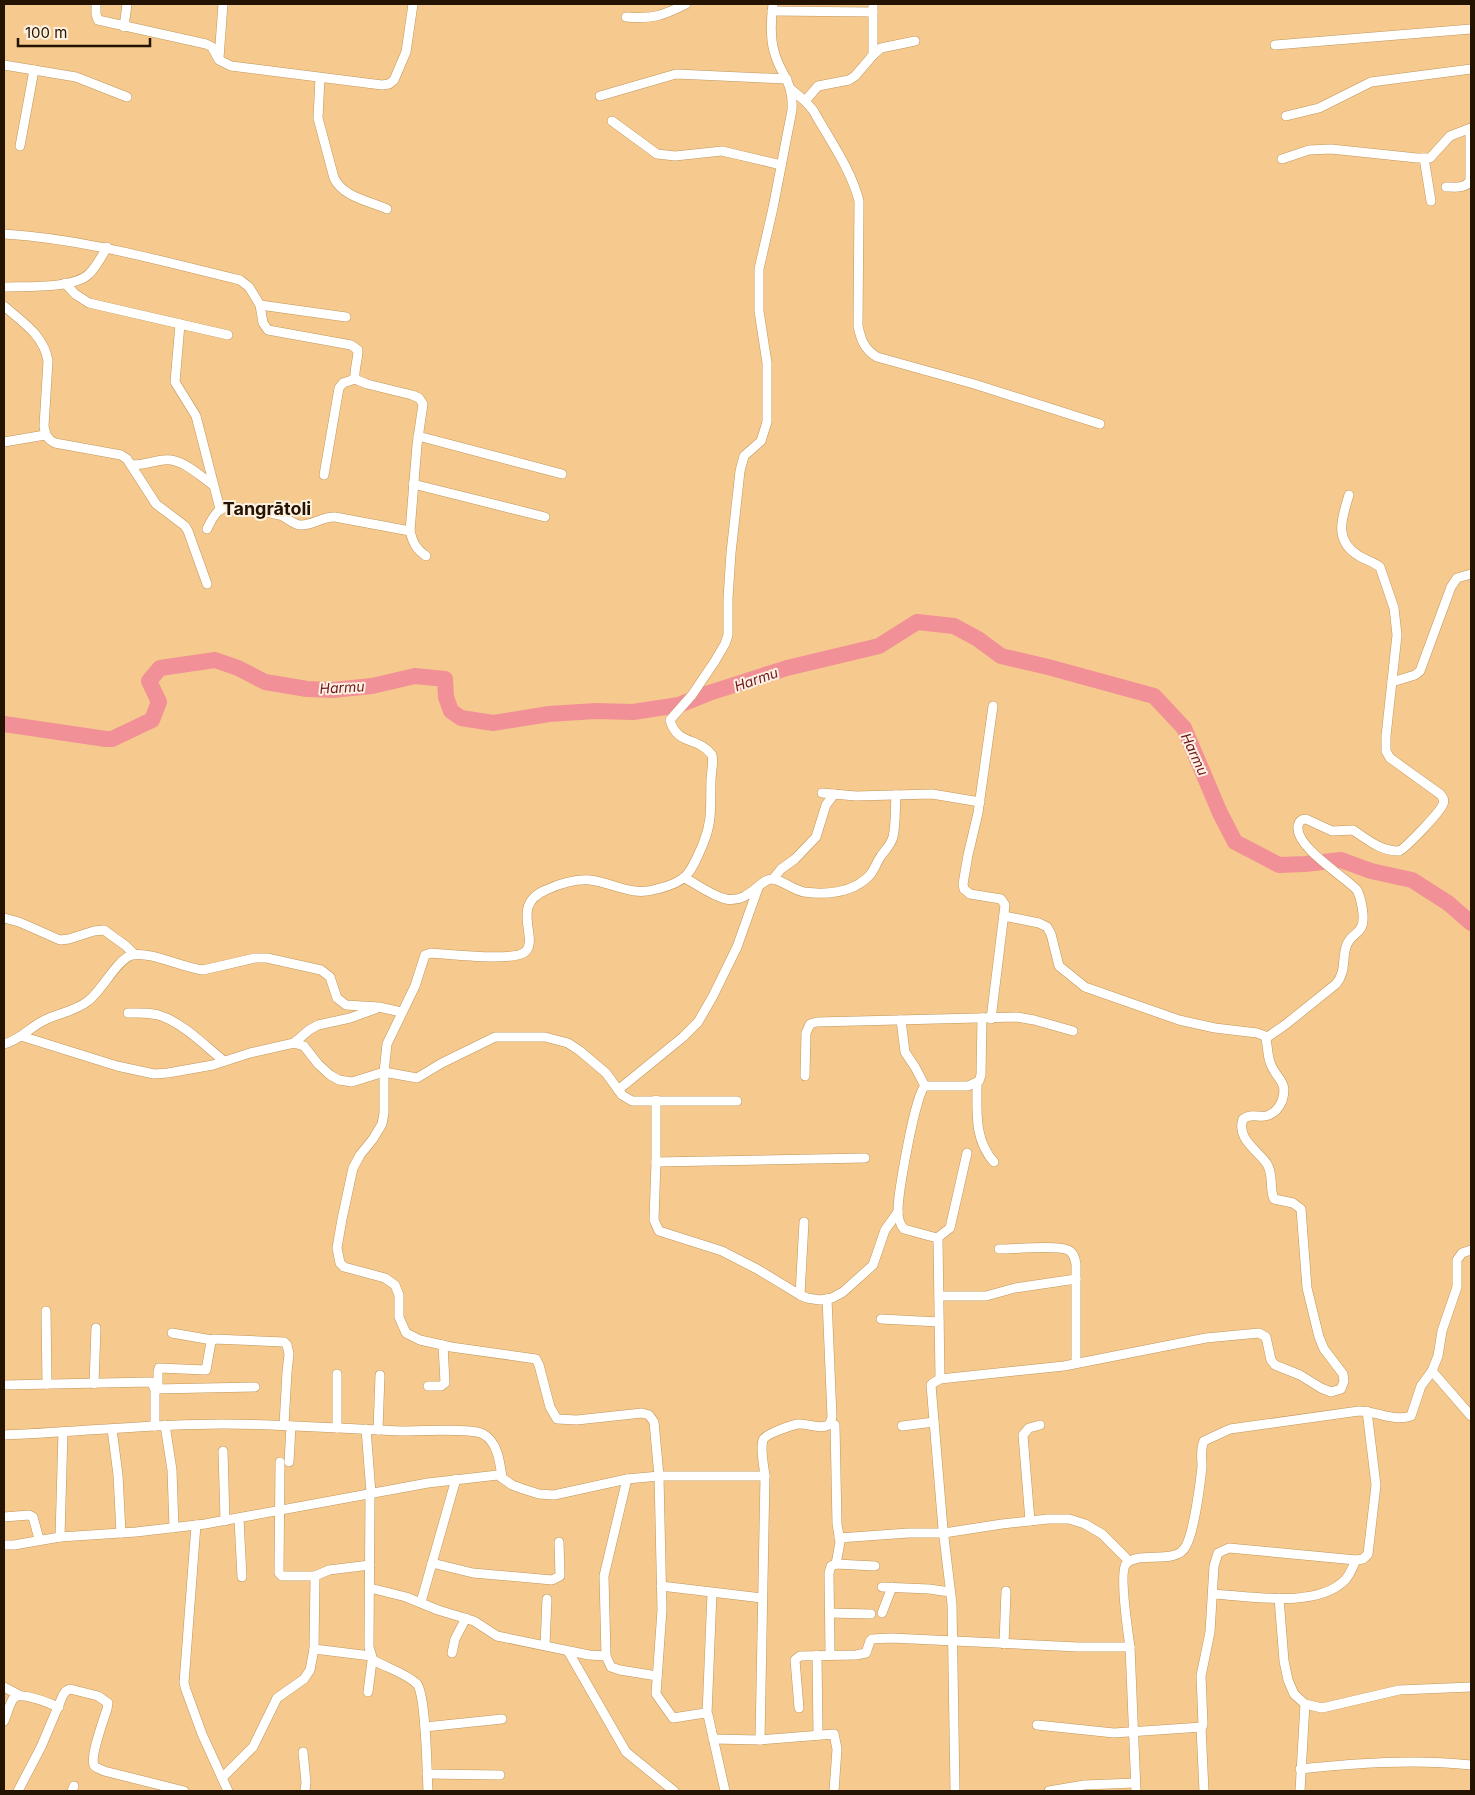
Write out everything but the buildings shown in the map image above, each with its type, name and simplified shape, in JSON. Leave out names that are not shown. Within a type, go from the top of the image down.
[{"type":"street","points":[[96,4],[98,20],[206,44],[212,47],[219,60],[231,66],[382,85],[389,84],[394,80],[406,52],[413,4]]},
{"type":"street","points":[[124,26],[127,4]]},
{"type":"street","points":[[219,60],[223,4]]},
{"type":"street","points":[[626,17],[655,18],[686,4]]},
{"type":"street","points":[[707,1714],[671,1717],[656,1694],[662,1610],[658,1476],[653,1420],[649,1415],[642,1413],[576,1420],[558,1419],[551,1410],[536,1359],[443,1346],[420,1340],[406,1333],[399,1317],[399,1292],[393,1283],[385,1278],[346,1268],[339,1260],[337,1248],[353,1168],[382,1124],[387,1044],[415,986],[425,955],[430,953],[512,957],[525,952],[529,945],[528,908],[532,899],[547,889],[568,882],[591,880],[640,892],[671,886],[685,878],[697,859],[710,824],[713,757],[705,748],[678,736],[670,720],[692,695],[720,652],[728,635],[731,554],[740,471],[744,456],[762,441],[767,422],[767,363],[758,311],[759,268],[792,110],[792,90],[774,52],[771,29],[773,8],[873,8],[873,54]]},
{"type":"street","points":[[1275,45],[1471,29]]},
{"type":"street","points":[[805,101],[818,86],[850,80],[873,54],[881,48],[915,41]]},
{"type":"street","points":[[4,65],[76,76],[127,97]]},
{"type":"street","points":[[1286,116],[1318,108],[1371,82],[1471,69]]},
{"type":"street","points":[[20,146],[34,70]]},
{"type":"street","points":[[600,96],[676,74],[787,79]]},
{"type":"street","points":[[320,78],[318,118],[334,178],[344,191],[388,209]]},
{"type":"street","points":[[792,90],[813,110],[851,177],[856,190],[859,201],[858,326],[861,339],[867,351],[876,357],[974,384],[1100,424]]},
{"type":"street","points":[[612,121],[657,154],[675,156],[722,152],[781,165]]},
{"type":"street","points":[[1282,158],[1309,150],[1324,149],[1430,158],[1450,136],[1470,128],[1470,182],[1464,186],[1446,187]]},
{"type":"street","points":[[1424,158],[1431,201]]},
{"type":"street","points":[[4,234],[57,238],[107,247],[240,280],[249,287],[260,305],[263,323],[268,330],[355,347],[358,350],[354,373],[355,379],[359,382],[412,395],[419,398],[424,404],[418,436],[410,531],[412,542],[426,556]]},
{"type":"street","points":[[4,287],[65,283],[78,280],[90,273],[107,247]]},
{"type":"street","points":[[65,283],[75,294],[89,303],[228,335]]},
{"type":"street","points":[[260,305],[346,317]]},
{"type":"street","points":[[4,306],[34,332],[47,353],[44,426],[50,441],[55,444],[121,455],[127,459],[156,504],[185,526],[207,584]]},
{"type":"street","points":[[180,324],[175,382],[196,416],[220,509]]},
{"type":"street","points":[[324,475],[339,388],[343,383],[355,379]]},
{"type":"street","points":[[4,442],[46,434]]},
{"type":"street","points":[[418,436],[562,474]]},
{"type":"street","points":[[132,465],[142,465],[164,460],[178,461],[214,485]]},
{"type":"street","points":[[413,484],[545,516]]},
{"type":"street","points":[[1266,1038],[1332,989],[1342,976],[1349,940],[1361,928],[1362,917],[1358,892],[1352,884],[1316,856],[1301,837],[1298,824],[1302,819],[1306,819],[1332,831],[1354,830],[1368,842],[1378,847],[1399,851],[1409,843],[1442,806],[1444,800],[1441,795],[1387,754],[1386,736],[1397,635],[1396,616],[1380,567],[1374,562],[1358,555],[1344,541],[1341,526],[1349,495]]},
{"type":"street","points":[[206,529],[220,509],[232,507],[280,515],[295,524],[301,525],[328,516],[334,516],[410,531]]},
{"type":"street","points":[[1392,682],[1415,676],[1420,671],[1450,587],[1457,578],[1471,574]]},
{"type":"street","points":[[993,706],[980,802],[963,884],[964,889],[970,894],[1001,899],[1005,905],[986,1018],[981,1075],[977,1084],[976,1121],[986,1153],[994,1162]]},
{"type":"street","points":[[822,794],[932,794],[980,802]]},
{"type":"street","points":[[685,878],[725,899],[737,899],[746,896],[758,888],[764,881],[773,879],[781,869],[795,860],[816,837],[826,805],[834,794]]},
{"type":"street","points":[[773,879],[793,889],[825,894],[838,892],[854,886],[868,877],[891,844],[895,820],[896,795]]},
{"type":"street","points":[[618,1090],[698,1022],[737,947],[758,888]]},
{"type":"street","points":[[955,1791],[950,1592],[931,1386],[933,1383],[940,1379],[1064,1366],[1206,1338],[1259,1332],[1266,1337],[1271,1360],[1275,1365],[1300,1375],[1327,1391],[1340,1389],[1344,1381],[1344,1377],[1324,1349],[1319,1337],[1307,1288],[1300,1209],[1293,1203],[1274,1198],[1270,1168],[1244,1139],[1242,1134],[1243,1119],[1249,1115],[1264,1116],[1270,1114],[1280,1105],[1284,1093],[1281,1079],[1271,1064],[1264,1035],[1215,1028],[1179,1020],[1085,987],[1059,966],[1051,934],[1047,927],[1040,923],[1004,916]]},
{"type":"street","points":[[4,918],[19,922],[60,940],[104,930],[134,954]]},
{"type":"street","points":[[4,1044],[21,1036],[45,1020],[76,1010],[90,1000],[127,957],[134,954],[203,970],[255,958],[267,958],[321,970],[330,977],[337,998],[346,1005],[402,1012]]},
{"type":"street","points":[[21,1036],[117,1066],[154,1074],[168,1074],[294,1043],[308,1030],[318,1025],[350,1018],[379,1008]]},
{"type":"street","points":[[128,1014],[153,1014],[164,1017],[182,1027],[224,1061]]},
{"type":"street","points":[[805,1076],[806,1033],[810,1024],[817,1022],[1017,1017],[1073,1031]]},
{"type":"street","points":[[901,1020],[905,1052],[925,1086]]},
{"type":"street","points":[[294,1043],[304,1046],[318,1064],[330,1075],[339,1080],[352,1082],[384,1072],[420,1078],[442,1063],[495,1037],[545,1036],[568,1043],[580,1051],[606,1073],[622,1095],[632,1101],[737,1101]]},
{"type":"street","points":[[925,1086],[968,1086],[977,1084]]},
{"type":"street","points":[[925,1086],[920,1093],[909,1138],[898,1212],[904,1229],[937,1238]]},
{"type":"street","points":[[656,1100],[654,1220],[659,1231],[722,1251],[757,1268],[800,1295],[811,1299],[827,1299],[843,1292],[873,1265],[886,1230],[898,1212]]},
{"type":"street","points":[[937,1238],[950,1228],[967,1153]]},
{"type":"street","points":[[656,1162],[865,1158]]},
{"type":"street","points":[[800,1295],[804,1222]]},
{"type":"street","points":[[937,1238],[939,1242],[940,1379]]},
{"type":"street","points":[[999,1249],[1059,1248],[1069,1250],[1074,1258],[1076,1279],[1076,1364]]},
{"type":"street","points":[[1049,1791],[1084,1785],[1135,1787],[1130,1647],[1123,1573],[1125,1565],[1134,1559],[1166,1557],[1181,1552],[1186,1546],[1191,1534],[1202,1466],[1202,1446],[1206,1439],[1230,1430],[1367,1411],[1396,1418],[1411,1416],[1421,1386],[1432,1370],[1438,1356],[1447,1313],[1457,1287],[1457,1260],[1462,1253],[1471,1250]]},
{"type":"street","points":[[939,1296],[986,1296],[1014,1288],[1076,1279]]},
{"type":"street","points":[[760,1740],[765,1476],[762,1443],[765,1437],[798,1424],[823,1427],[828,1426],[831,1421],[827,1299]]},
{"type":"street","points":[[46,1311],[47,1384]]},
{"type":"street","points":[[882,1319],[939,1322]]},
{"type":"street","points":[[94,1384],[96,1328]]},
{"type":"street","points":[[172,1333],[212,1340],[278,1341],[286,1343],[289,1354],[287,1426],[278,1512],[280,1516],[279,1572],[282,1576],[315,1576],[329,1570],[370,1565]]},
{"type":"street","points":[[155,1426],[159,1368],[206,1370],[212,1340]]},
{"type":"street","points":[[428,1386],[441,1386],[445,1382],[443,1346]]},
{"type":"street","points":[[1432,1370],[1471,1416]]},
{"type":"street","points":[[337,1374],[337,1428]]},
{"type":"street","points":[[378,1430],[380,1375]]},
{"type":"street","points":[[4,1385],[151,1382],[157,1389]]},
{"type":"street","points":[[157,1389],[255,1387]]},
{"type":"street","points":[[1204,1790],[1201,1727],[1204,1724],[1201,1676],[1210,1632],[1218,1553],[1228,1548],[1356,1560],[1363,1559],[1368,1554],[1374,1504],[1375,1469],[1367,1411]]},
{"type":"street","points":[[902,1426],[934,1422]]},
{"type":"street","points":[[4,1435],[165,1425],[222,1424],[480,1433],[487,1436],[496,1449],[502,1478]]},
{"type":"street","points":[[165,1425],[172,1470],[174,1528]]},
{"type":"street","points":[[835,1425],[837,1524],[839,1538],[836,1564]]},
{"type":"street","points":[[1030,1521],[1023,1435],[1029,1428],[1040,1425]]},
{"type":"street","points":[[112,1429],[118,1476],[121,1532]]},
{"type":"street","points":[[366,1429],[371,1493],[369,1647],[372,1662],[368,1692]]},
{"type":"street","points":[[60,1537],[63,1432]]},
{"type":"street","points":[[223,1451],[225,1521]]},
{"type":"street","points":[[4,1545],[39,1539],[174,1528],[225,1521],[371,1493],[456,1479],[496,1475],[512,1485],[523,1489],[539,1494],[554,1495],[627,1479],[658,1476],[765,1476]]},
{"type":"street","points":[[421,1602],[456,1479]]},
{"type":"street","points":[[627,1479],[604,1576],[606,1656],[611,1667],[657,1676]]},
{"type":"street","points":[[4,1517],[24,1514],[34,1517],[39,1539]]},
{"type":"street","points":[[239,1519],[242,1577]]},
{"type":"street","points":[[839,1538],[908,1533],[944,1534],[1030,1521],[1069,1519],[1085,1524],[1102,1534],[1129,1562]]},
{"type":"street","points":[[196,1525],[184,1683],[191,1707],[228,1791]]},
{"type":"street","points":[[432,1563],[473,1573],[552,1580],[560,1576],[559,1542]]},
{"type":"street","points":[[1213,1594],[1279,1598],[1314,1596],[1326,1592],[1346,1579],[1356,1560]]},
{"type":"street","points":[[830,1654],[829,1573],[832,1566],[836,1564],[875,1566]]},
{"type":"street","points":[[222,1778],[252,1747],[277,1698],[307,1676],[313,1661],[314,1649],[315,1576]]},
{"type":"street","points":[[661,1586],[762,1598]]},
{"type":"street","points":[[882,1613],[887,1587],[950,1592]]},
{"type":"street","points":[[370,1588],[421,1602],[438,1610],[479,1622],[490,1633],[498,1636],[568,1651],[606,1656]]},
{"type":"street","points":[[1004,1644],[1006,1591]]},
{"type":"street","points":[[712,1593],[707,1714],[725,1791]]},
{"type":"street","points":[[1279,1598],[1284,1661],[1288,1680],[1294,1694],[1305,1704],[1322,1708],[1334,1707],[1400,1690],[1471,1687]]},
{"type":"street","points":[[545,1646],[546,1599]]},
{"type":"street","points":[[830,1613],[871,1614]]},
{"type":"street","points":[[452,1653],[455,1639],[466,1618]]},
{"type":"street","points":[[799,1708],[795,1660],[800,1656],[866,1654],[872,1640],[891,1638],[1004,1644],[1130,1647]]},
{"type":"street","points":[[314,1649],[371,1656],[373,1660],[408,1677],[418,1686],[421,1693],[425,1728],[428,1791]]},
{"type":"street","points":[[568,1651],[626,1752],[674,1791]]},
{"type":"street","points":[[817,1655],[818,1735]]},
{"type":"street","points":[[4,1687],[19,1695],[59,1707]]},
{"type":"street","points":[[18,1791],[42,1748],[66,1691],[70,1689],[98,1696],[108,1703],[95,1749],[93,1763],[95,1767],[143,1787],[184,1791]]},
{"type":"street","points":[[4,1721],[14,1698],[19,1695]]},
{"type":"street","points":[[1300,1791],[1305,1704]]},
{"type":"street","points":[[425,1728],[502,1719]]},
{"type":"street","points":[[1037,1725],[1103,1733],[1201,1727]]},
{"type":"street","points":[[713,1739],[760,1740],[834,1734],[837,1749],[834,1791]]},
{"type":"street","points":[[303,1752],[305,1791]]},
{"type":"street","points":[[1300,1769],[1412,1762],[1471,1765]]},
{"type":"street","points":[[427,1774],[500,1775]]},
{"type":"waterway","name":"Harmu","points":[[4,724],[112,739],[152,720],[159,702],[149,681],[160,668],[215,660],[238,668],[265,682],[307,689],[333,690],[372,686],[415,676],[445,679],[446,697],[451,711],[461,718],[493,723],[549,714],[596,711],[633,712],[679,705],[709,693],[787,668],[879,646],[917,622],[954,626],[978,639],[1001,656],[1154,696],[1184,728],[1220,813],[1235,842],[1279,865],[1341,860],[1371,871],[1412,880],[1448,903],[1471,923]]},
{"type":"district","name":"Tangrātoli","points":[[267,508]]}]
